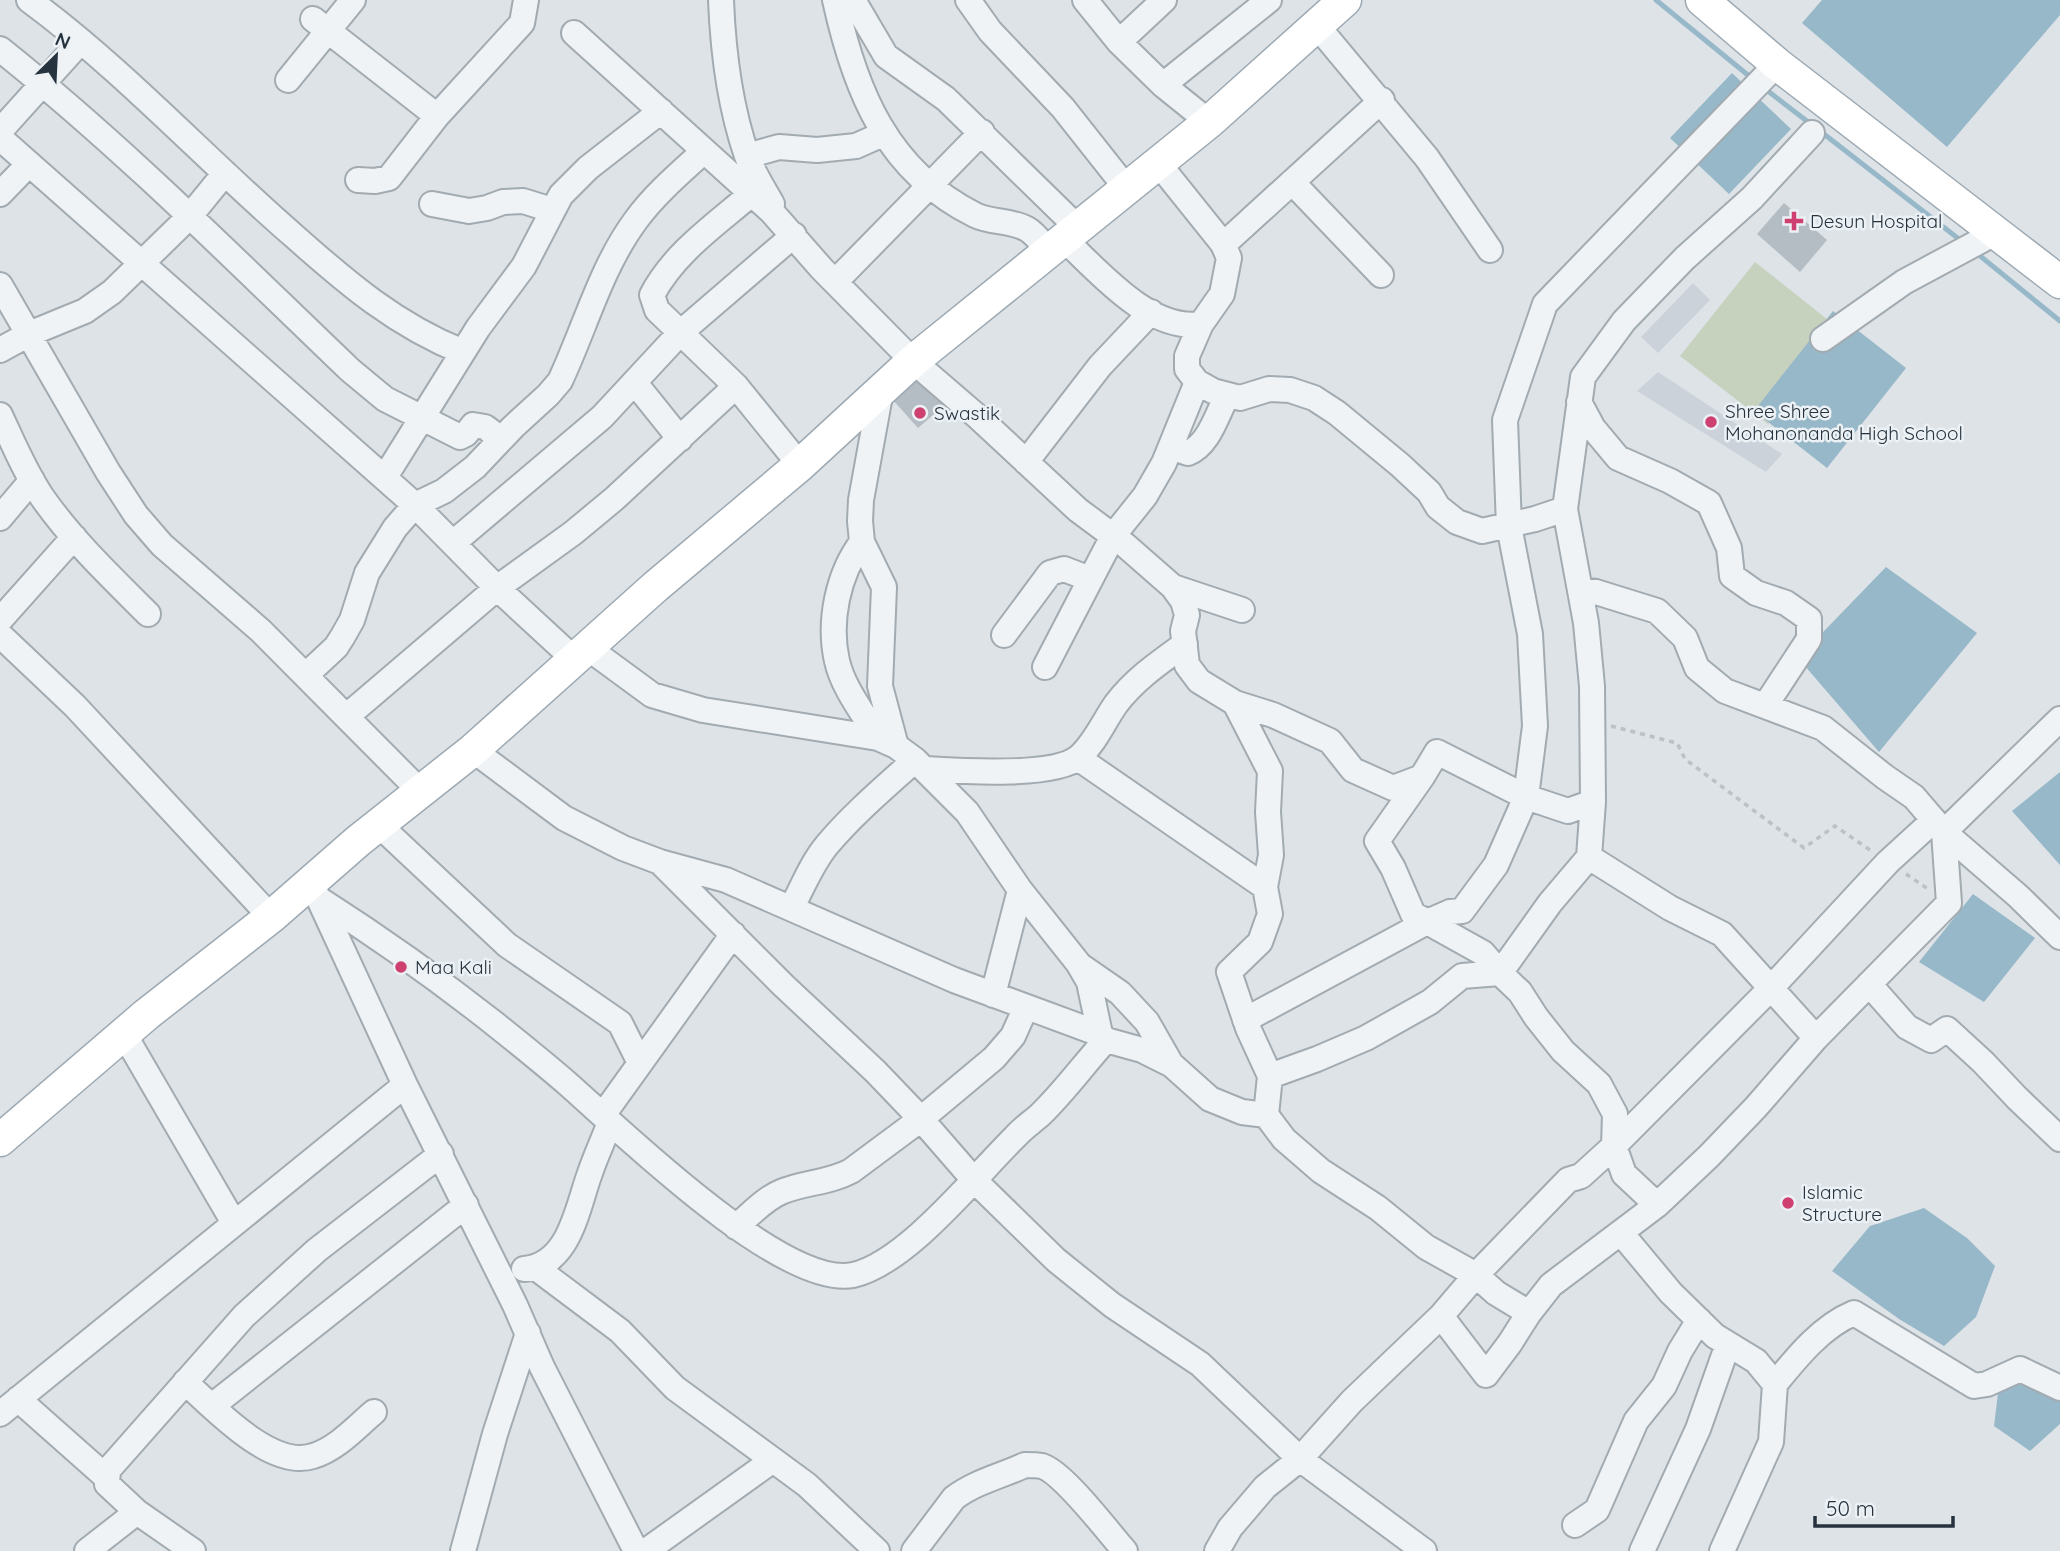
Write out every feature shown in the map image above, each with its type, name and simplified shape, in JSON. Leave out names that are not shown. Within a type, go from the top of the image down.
[{"type":"main road","points":[[0,1140],[124,1034],[271,917],[315,892],[379,825],[473,750],[654,587],[800,465],[913,361],[1209,122],[1346,0]]},
{"type":"main road","points":[[1702,0],[1777,64],[2060,282]]},
{"type":"street","points":[[29,0],[81,41],[271,216],[373,304],[423,335],[463,352]]},
{"type":"street","points":[[288,80],[321,25],[353,0]]},
{"type":"street","points":[[358,180],[389,178],[524,11],[540,0]]},
{"type":"street","points":[[721,0],[722,33],[747,156],[757,178],[789,230]]},
{"type":"street","points":[[835,0],[854,74],[883,134],[916,174],[978,217],[1064,240]]},
{"type":"street","points":[[853,0],[886,56],[946,99],[982,132],[1064,240],[1118,290],[1151,312],[1165,320],[1188,326],[1201,324]]},
{"type":"street","points":[[968,0],[990,31],[1063,108],[1127,189]]},
{"type":"street","points":[[1085,0],[1119,42],[1163,85],[1209,122]]},
{"type":"street","points":[[1119,42],[1164,0]]},
{"type":"street","points":[[1163,85],[1269,0]]},
{"type":"street","points":[[321,25],[437,116]]},
{"type":"street","points":[[1318,27],[1427,158],[1490,250]]},
{"type":"street","points":[[574,33],[789,230],[835,282],[913,361],[978,416],[1078,510],[1173,587],[1183,601],[1187,615],[1183,631],[1187,665],[1199,681],[1235,703],[1273,715],[1330,741],[1353,769],[1393,788],[1422,777]]},
{"type":"street","points":[[0,131],[81,41]]},
{"type":"street","points":[[0,49],[44,84],[190,216],[350,370],[385,400],[460,437],[473,425],[479,425],[501,439]]},
{"type":"street","points":[[1245,1020],[1427,922],[1450,912],[1462,911],[1496,865],[1526,797],[1535,726],[1530,634],[1509,526],[1506,420],[1545,304],[1777,64]]},
{"type":"street","points":[[1223,245],[1381,100]]},
{"type":"street","points":[[385,478],[463,352],[536,247],[561,195],[571,183],[661,111]]},
{"type":"street","points":[[835,282],[982,132]]},
{"type":"street","points":[[1270,1076],[1366,1038],[1430,1002],[1462,976],[1500,973],[1550,903],[1589,857],[1593,802],[1592,686],[1586,623],[1565,509],[1583,377],[1624,321],[1685,258],[1752,198],[1812,133]]},
{"type":"street","points":[[747,156],[779,147],[806,150],[848,147],[883,134]]},
{"type":"street","points":[[0,138],[415,505],[497,588],[582,654],[652,695],[703,710],[974,771],[1061,767],[1078,758],[1133,685],[1185,644]]},
{"type":"street","points":[[306,675],[336,647],[352,620],[367,573],[395,528],[415,505],[461,480],[560,381],[605,274],[635,221],[656,195],[704,151]]},
{"type":"street","points":[[0,194],[29,163]]},
{"type":"street","points":[[1158,163],[1223,245],[1230,258],[1222,294],[1201,324],[1187,356],[1187,369],[1197,382],[1227,396],[1240,398],[1269,389],[1290,390],[1314,398],[1337,413],[1400,465],[1429,492],[1438,507],[1457,522],[1482,531],[1565,509]]},
{"type":"street","points":[[0,350],[29,334],[85,312],[112,292],[144,264],[190,216],[225,173]]},
{"type":"street","points":[[1292,182],[1381,275]]},
{"type":"street","points":[[750,195],[676,260],[663,275],[652,295],[657,310],[736,386],[800,465]]},
{"type":"street","points":[[432,204],[469,211],[503,202],[523,201],[552,210]]},
{"type":"street","points":[[453,543],[593,425],[680,332],[789,230]]},
{"type":"street","points":[[1823,339],[1904,282],[1995,233]]},
{"type":"street","points":[[0,285],[136,515],[162,545],[244,616],[306,675],[421,792]]},
{"type":"street","points":[[1026,462],[1100,366],[1151,312]]},
{"type":"street","points":[[1045,667],[1113,536],[1145,496],[1171,447],[1197,382]]},
{"type":"street","points":[[635,383],[680,439]]},
{"type":"street","points":[[347,716],[497,588],[573,533],[649,469],[736,386]]},
{"type":"street","points":[[881,390],[861,500],[860,521],[862,542],[884,587],[880,686],[903,753]]},
{"type":"street","points":[[1171,447],[1188,453],[1201,445],[1227,396]]},
{"type":"street","points":[[1579,402],[1593,428],[1618,458],[1670,481],[1709,503],[1729,548],[1732,576],[1756,593],[1786,603],[1809,619],[1809,639],[1765,706]]},
{"type":"street","points":[[0,415],[43,498],[74,537],[148,614]]},
{"type":"street","points":[[0,518],[32,480]]},
{"type":"street","points":[[0,620],[74,537]]},
{"type":"street","points":[[862,542],[853,554],[839,588],[835,641],[837,661],[844,678],[903,753],[967,812],[1020,890],[1078,963],[1089,982],[1103,1037]]},
{"type":"street","points":[[1004,635],[1050,573],[1064,569],[1090,579]]},
{"type":"street","points":[[1173,587],[1242,610]]},
{"type":"street","points":[[1580,590],[1596,592],[1657,611],[1685,638],[1697,668],[1725,691],[1823,728],[1885,778],[1914,797],[1939,826],[2060,937]]},
{"type":"street","points":[[0,635],[75,706],[271,917]]},
{"type":"street","points":[[1235,703],[1270,771],[1270,855],[1265,887],[1270,914],[1260,942],[1229,972],[1245,1020],[1270,1076],[1266,1115],[1284,1139],[1321,1171],[1378,1208],[1426,1247],[1476,1275],[1496,1293],[1529,1313]]},
{"type":"street","points":[[1217,1551],[1247,1506],[1265,1487],[1300,1459],[1352,1401],[1441,1316],[1476,1275],[1568,1180],[1581,1176],[1614,1146],[1771,988],[1888,862],[1939,826],[2060,719]]},
{"type":"street","points":[[473,750],[564,818],[623,848],[660,862],[726,880],[993,995],[1142,1050],[1172,1065],[1210,1099],[1242,1112],[1266,1115]]},
{"type":"street","points":[[1593,802],[1569,811],[1526,797],[1437,752],[1377,841],[1393,868],[1413,915],[1483,954],[1520,992],[1563,1051],[1599,1084],[1615,1114],[1614,1146],[1624,1174],[1657,1205]]},
{"type":"street","points":[[792,907],[827,845],[852,819],[903,753]]},
{"type":"street","points":[[1078,758],[1265,887]]},
{"type":"street","points":[[379,825],[507,945],[620,1023],[640,1062]]},
{"type":"street","points":[[1441,1316],[1486,1375],[1551,1285],[1657,1205],[1756,1107],[1816,1038],[1949,903],[1939,826]]},
{"type":"street","points":[[1589,857],[1671,908],[1722,934],[1816,1038]]},
{"type":"street","points":[[660,862],[875,1071],[922,1119],[974,1181],[1034,1241],[1079,1280],[1200,1364],[1300,1459],[1410,1547]]},
{"type":"street","points":[[993,995],[1020,890]]},
{"type":"street","points":[[315,892],[542,1367],[636,1551]]},
{"type":"street","points":[[315,892],[436,978],[565,1082],[671,1175],[736,1227],[804,1266],[829,1275],[852,1275],[899,1252],[974,1181],[1016,1135],[1041,1114],[1103,1037]]},
{"type":"street","points":[[498,1271],[536,1268],[548,1262],[558,1252],[573,1225],[607,1119],[640,1062],[733,934]]},
{"type":"street","points":[[1078,963],[1120,993],[1147,1022],[1172,1065]]},
{"type":"street","points":[[1869,984],[1906,1027],[1931,1040],[1947,1029],[2060,1139]]},
{"type":"street","points":[[736,1227],[772,1196],[839,1178],[852,1171],[922,1119],[1004,1048],[1020,1025],[1026,1007]]},
{"type":"street","points":[[124,1034],[234,1223]]},
{"type":"street","points":[[106,1477],[9,1406],[405,1084]]},
{"type":"street","points":[[193,1551],[138,1512],[107,1484],[106,1477],[114,1463],[244,1316],[317,1250],[441,1154]]},
{"type":"street","points":[[212,1406],[466,1205]]},
{"type":"street","points":[[1621,1233],[1671,1293],[1715,1336],[1756,1361],[1775,1384]]},
{"type":"street","points":[[536,1268],[620,1331],[675,1388],[807,1485],[877,1551]]},
{"type":"street","points":[[1722,1551],[1771,1442],[1775,1384],[1813,1342],[1840,1319],[1854,1313],[1974,1387],[2020,1369],[2060,1388]]},
{"type":"street","points":[[1575,1525],[1597,1510],[1636,1421],[1664,1386],[1680,1351],[1699,1320]]},
{"type":"street","points":[[463,1551],[495,1434],[528,1333]]},
{"type":"street","points":[[1642,1551],[1698,1429],[1728,1344]]},
{"type":"street","points":[[185,1382],[248,1436],[267,1449],[290,1457],[311,1458],[331,1448],[374,1412]]},
{"type":"street","points":[[646,1551],[774,1460]]},
{"type":"street","points":[[914,1551],[954,1498],[972,1486],[1025,1465],[1044,1467],[1067,1485],[1125,1551]]},
{"type":"street","points":[[87,1551],[138,1512]]},
{"type":"path","points":[[1592,721],[1677,743],[1685,759],[1804,848],[1835,827],[1949,903]]},
{"type":"shaded area","points":[[1693,283],[1710,300],[1658,353],[1641,337]]},
{"type":"shaded area","name":"Shree Shree Mohanonanda High School","points":[[1658,372],[1782,454],[1766,472],[1637,391]]},
{"type":"green space","points":[[1755,262],[1842,331],[1768,424],[1680,356]]},
{"type":"water","points":[[1822,0],[2060,0],[2060,15],[1947,147],[1802,23]]},
{"type":"water","points":[[1732,73],[1791,129],[1729,194],[1670,138]]},
{"type":"water","points":[[1833,311],[1906,368],[1827,468],[1754,411]]},
{"type":"water","points":[[1886,567],[1977,633],[1879,752],[1798,658]]},
{"type":"water","points":[[2060,772],[2060,865],[2012,811]]},
{"type":"water","points":[[1973,894],[2035,938],[1984,1002],[1919,962]]},
{"type":"water","points":[[1924,1208],[1967,1238],[1995,1266],[1976,1317],[1944,1346],[1899,1319],[1832,1271],[1870,1226]]},
{"type":"water","points":[[2034,1378],[2060,1394],[2060,1424],[2030,1451],[1994,1426],[1999,1385]]},
{"type":"building","points":[[1784,203],[1827,240],[1800,272],[1757,234]]},
{"type":"building","name":"Swastik","points":[[921,373],[954,397],[918,428],[892,399]]},
{"type":"waterway","points":[[1656,0],[1754,80]]},
{"type":"waterway","points":[[1764,88],[1812,125]]},
{"type":"waterway","points":[[1820,131],[1964,243]]},
{"type":"waterway","points":[[1974,251],[2060,321]]},
{"type":"place","name":"Desun Hospital","points":[[1794,221]]},
{"type":"place","name":"Swastik","points":[[920,413]]},
{"type":"place","name":"Shree Shree Mohanonanda High School","points":[[1711,422]]},
{"type":"place","name":"Maa Kali","points":[[401,967]]},
{"type":"place","name":"Islamic Structure","points":[[1788,1203]]}]
